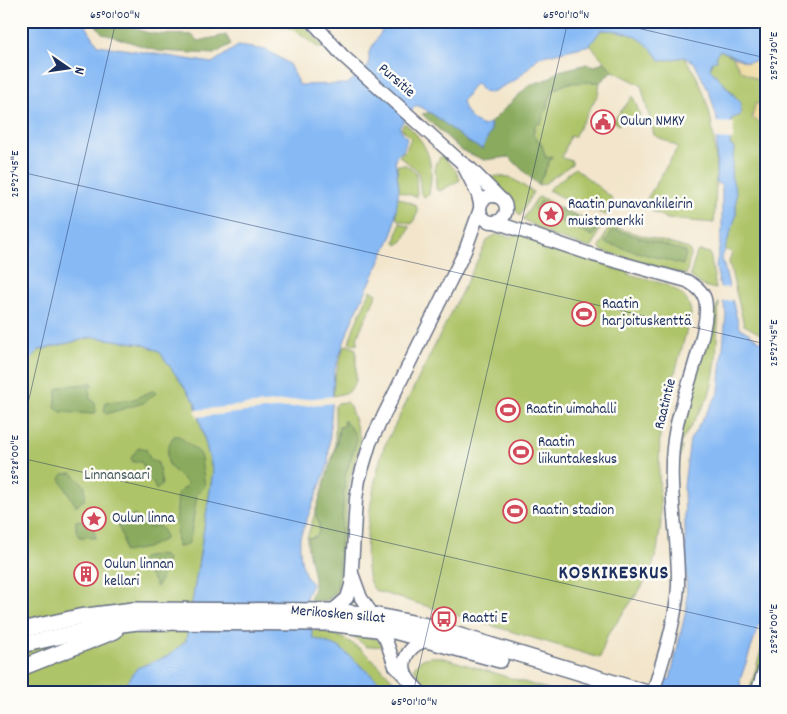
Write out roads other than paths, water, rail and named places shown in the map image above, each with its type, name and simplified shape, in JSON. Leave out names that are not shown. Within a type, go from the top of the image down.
[{"type":"main road","name":"Merikosken sillat","points":[[329,615],[380,630],[433,641],[617,689],[647,693]]},
{"type":"main road","name":"Merikosken sillat","points":[[21,630],[79,617],[373,615],[427,626],[617,689]]},
{"type":"main road","name":"Merikosken sillat","points":[[21,645],[145,618]]},
{"type":"main road","points":[[21,668],[145,618]]},
{"type":"street","name":"Pursitie","points":[[312,21],[342,55],[471,169],[502,200]]},
{"type":"street","name":"Pursitie","points":[[461,162],[478,195],[480,206]]},
{"type":"street","points":[[329,615],[347,598],[352,574],[356,499],[359,480],[370,442],[465,251],[480,206],[486,197],[502,200],[504,216],[492,222],[465,251]]},
{"type":"street","name":"Raatintie","points":[[502,200],[520,220],[542,237]]},
{"type":"street","points":[[480,206],[483,217],[492,222]]},
{"type":"street","name":"Raatintie","points":[[492,222],[593,255],[687,281],[698,288],[704,297],[706,318],[676,427],[671,456],[677,596],[673,620],[653,693]]},
{"type":"street","points":[[352,574],[361,598],[373,615]]},
{"type":"street","points":[[380,630],[386,640],[395,666],[421,693]]},
{"type":"street","points":[[411,682],[404,670],[409,650],[420,642],[433,641]]},
{"type":"street","points":[[757,693],[766,664]]},
{"type":"water","points":[[21,21],[83,21],[98,45],[212,63],[238,46],[267,50],[289,64],[299,85],[347,84],[369,66],[369,52],[388,21],[766,21],[766,59],[747,62],[720,50],[716,55],[717,60],[712,61],[710,69],[741,103],[740,115],[731,119],[730,145],[734,148],[731,175],[736,192],[736,216],[722,258],[739,327],[766,345],[766,605],[740,680],[741,693],[660,693],[664,679],[670,680],[687,606],[684,485],[690,440],[719,392],[726,314],[716,267],[722,231],[722,186],[716,182],[717,118],[710,94],[694,62],[684,57],[661,61],[649,46],[636,36],[620,31],[601,30],[590,45],[539,57],[517,79],[490,93],[484,92],[476,83],[470,89],[462,101],[467,113],[475,122],[483,126],[490,123],[491,131],[482,149],[464,139],[434,115],[416,105],[399,127],[407,139],[403,151],[397,155],[395,160],[399,188],[393,233],[350,325],[334,372],[328,465],[300,537],[300,555],[303,568],[308,580],[312,584],[306,597],[313,638],[339,647],[392,693],[120,693],[137,668],[168,656],[186,641],[213,472],[195,402],[159,351],[142,344],[93,337],[39,350],[28,362],[21,379]]},
{"type":"place","name":"Oulun NMKY","points":[[603,122]]},
{"type":"place","name":"Raatin punavankileirin muistomerkki","points":[[551,214]]},
{"type":"place","name":"Raatin harjoituskenttä","points":[[584,314]]},
{"type":"place","name":"Raatin uimahalli","points":[[508,410]]},
{"type":"place","name":"Raatin liikuntakeskus","points":[[521,452]]},
{"type":"place","name":"Raatin stadion","points":[[515,511]]},
{"type":"place","name":"Oulun linna","points":[[94,519]]},
{"type":"place","name":"Oulun linnan kellari","points":[[86,574]]},
{"type":"place","name":"Raatti E","points":[[444,619]]},
{"type":"district","name":"KOSKIKESKUS","points":[[614,574]]},
{"type":"park label","name":"Linnansaari","points":[[117,476]]}]
